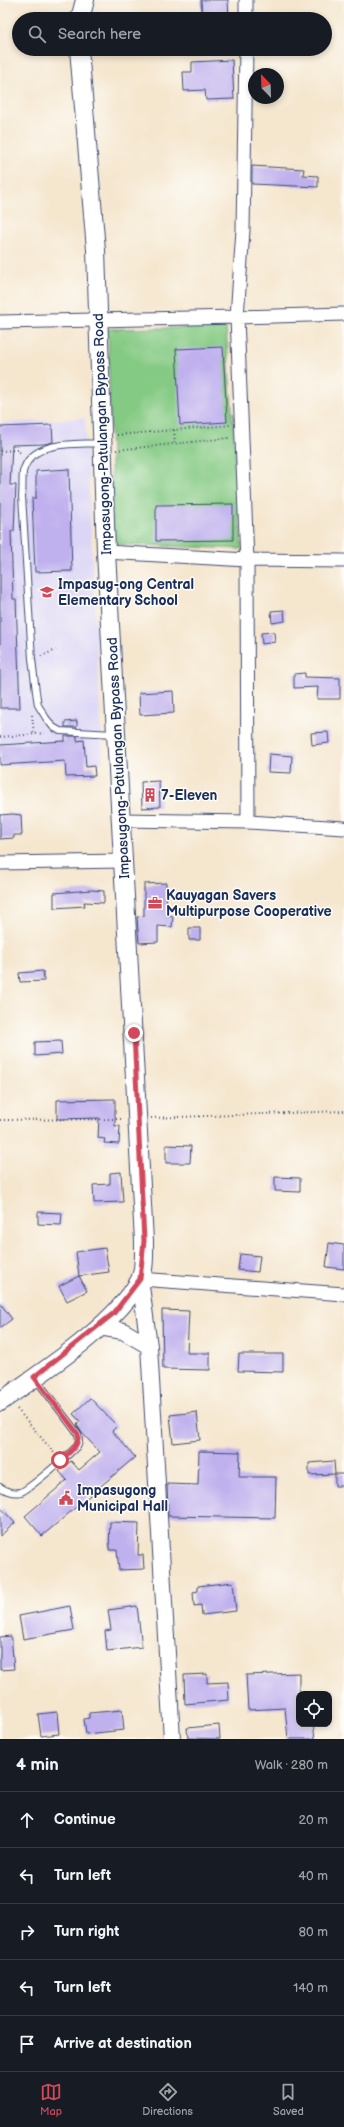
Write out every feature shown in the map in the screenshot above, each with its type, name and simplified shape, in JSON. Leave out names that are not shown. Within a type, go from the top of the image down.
[{"type":"main road","points":[[82,12],[85,0]]},
{"type":"main road","name":"Impasugong-Patulangan Bypass Road","points":[[80,56],[96,250],[101,444],[106,552],[122,820],[144,1241],[140,1279]]},
{"type":"main road","points":[[4,1400],[99,1327],[114,1313],[140,1279]]},
{"type":"street","points":[[246,0],[246,12]]},
{"type":"street","points":[[246,56],[243,230],[238,318],[247,560],[248,822]]},
{"type":"street","points":[[0,322],[238,318],[344,314]]},
{"type":"street","points":[[106,552],[247,560],[344,561]]},
{"type":"street","points":[[122,820],[248,822],[344,828]]},
{"type":"street","points":[[0,863],[124,861]]},
{"type":"street","points":[[172,1739],[149,1346],[140,1279],[344,1294]]},
{"type":"street","points":[[99,1327],[123,1331],[149,1346]]},
{"type":"lane","points":[[101,444],[46,447],[36,453],[29,460],[23,471],[22,496],[32,659],[38,705],[53,727],[60,731],[117,734]]},
{"type":"lane","points":[[0,1487],[9,1492],[21,1492],[77,1446],[79,1440],[78,1434],[34,1377]]},
{"type":"path","points":[[101,444],[174,430],[242,431]]},
{"type":"path","points":[[174,430],[175,444]]},
{"type":"path","points":[[101,444],[175,444],[242,431]]},
{"type":"path","points":[[0,451],[17,450],[29,460]]},
{"type":"path","points":[[32,659],[56,650]]},
{"type":"path","points":[[34,735],[32,712],[38,705]]},
{"type":"path","points":[[0,737],[34,735],[60,731]]},
{"type":"path","points":[[0,1120],[137,1118],[344,1111]]},
{"type":"path","points":[[4,1400],[60,1460]]},
{"type":"shaded area","name":"Impasug-ong Central Elementary School","points":[[85,418],[103,762],[0,767],[0,423]]},
{"type":"green space","points":[[226,327],[242,549],[113,544],[108,329]]},
{"type":"building","points":[[201,0],[228,0],[229,12],[202,12]]},
{"type":"building","points":[[232,60],[234,99],[206,100],[205,90],[184,91],[183,72],[192,72],[192,62]]},
{"type":"building","points":[[252,166],[304,169],[303,175],[318,176],[318,187],[252,184]]},
{"type":"building","points":[[223,347],[227,422],[180,425],[176,349]]},
{"type":"building","points":[[52,425],[53,442],[44,444],[12,445],[10,485],[16,485],[14,531],[11,531],[13,599],[16,599],[20,708],[0,708],[0,427]]},
{"type":"building","points":[[69,469],[72,571],[35,572],[32,498],[36,498],[36,471]]},
{"type":"building","points":[[233,504],[233,540],[156,541],[156,505]]},
{"type":"building","points":[[284,610],[285,621],[272,623],[271,611]]},
{"type":"building","points":[[274,632],[275,642],[262,644],[261,633]]},
{"type":"building","points":[[305,673],[305,677],[340,678],[340,699],[317,699],[318,687],[294,688],[294,674]]},
{"type":"building","points":[[173,691],[174,713],[140,715],[139,693]]},
{"type":"building","points":[[77,721],[77,727],[65,727],[65,722]]},
{"type":"building","points":[[328,732],[329,743],[312,745],[311,733]]},
{"type":"building","points":[[65,736],[77,736],[77,741],[84,740],[86,767],[94,766],[95,776],[66,777],[65,761],[0,765],[0,745],[65,741]]},
{"type":"building","points":[[269,754],[292,756],[291,773],[268,772]]},
{"type":"building","name":"7-Eleven","points":[[159,781],[160,807],[142,808],[141,782]]},
{"type":"building","points":[[0,815],[21,815],[22,835],[14,835],[14,838],[0,839]]},
{"type":"building","points":[[166,883],[167,915],[173,916],[172,927],[158,926],[158,942],[139,943],[137,917],[144,916],[144,884]]},
{"type":"building","points":[[91,890],[104,891],[104,903],[84,902],[85,906],[54,908],[54,893]]},
{"type":"building","points":[[189,928],[200,928],[200,940],[189,940]]},
{"type":"building","points":[[43,971],[44,981],[20,982],[19,973]]},
{"type":"building","points":[[61,1041],[62,1054],[35,1056],[35,1042]]},
{"type":"building","points":[[115,1099],[115,1126],[120,1126],[119,1144],[104,1143],[105,1139],[98,1138],[99,1118],[57,1119],[57,1100]]},
{"type":"building","points":[[166,1145],[191,1146],[190,1163],[166,1163]]},
{"type":"building","points":[[121,1172],[123,1202],[94,1203],[93,1185],[110,1184],[110,1173]]},
{"type":"building","points":[[275,1177],[300,1178],[300,1192],[275,1191]]},
{"type":"building","points":[[38,1212],[62,1213],[61,1225],[38,1224]]},
{"type":"building","points":[[329,1243],[344,1245],[344,1269],[326,1267]]},
{"type":"building","points":[[105,1248],[109,1272],[79,1276],[76,1252]]},
{"type":"building","points":[[240,1254],[260,1256],[258,1272],[238,1270]]},
{"type":"building","points":[[79,1276],[87,1291],[67,1301],[59,1286]]},
{"type":"building","points":[[0,1303],[12,1319],[0,1328]]},
{"type":"building","points":[[162,1310],[189,1311],[187,1353],[210,1353],[210,1370],[163,1369]]},
{"type":"building","points":[[239,1354],[283,1354],[283,1372],[238,1371]]},
{"type":"building","name":"Impasugong Municipal Hall","points":[[90,1398],[117,1426],[112,1431],[135,1457],[42,1536],[25,1516],[67,1480],[59,1471],[71,1461],[79,1470],[100,1452],[82,1433],[77,1425],[80,1421],[73,1414]]},
{"type":"building","points":[[197,1412],[200,1440],[173,1443],[170,1415]]},
{"type":"building","points":[[199,1451],[240,1452],[239,1477],[276,1477],[275,1518],[168,1516],[167,1484],[198,1485]]},
{"type":"building","points":[[334,1461],[335,1474],[309,1475],[309,1463]]},
{"type":"building","points":[[335,1474],[344,1474],[344,1486],[335,1486]]},
{"type":"building","points":[[0,1507],[15,1523],[0,1536]]},
{"type":"building","points":[[110,1522],[139,1523],[138,1555],[143,1555],[144,1569],[119,1570],[117,1550],[109,1550]]},
{"type":"building","points":[[233,1582],[236,1611],[202,1615],[201,1605],[194,1606],[193,1592],[198,1591],[198,1586]]},
{"type":"building","points":[[70,1606],[74,1630],[23,1639],[19,1616]]},
{"type":"building","points":[[137,1606],[142,1647],[107,1651],[105,1631],[111,1630],[108,1610]]},
{"type":"building","points":[[11,1636],[14,1669],[0,1670],[0,1637]]},
{"type":"building","points":[[299,1673],[299,1691],[296,1691],[296,1727],[313,1727],[315,1739],[288,1739],[285,1708],[248,1710],[246,1675]]},
{"type":"building","points":[[207,1674],[207,1683],[228,1682],[229,1700],[185,1704],[184,1675]]},
{"type":"building","points":[[122,1710],[124,1730],[86,1734],[84,1719],[89,1718],[89,1713]]},
{"type":"building","points":[[57,1712],[59,1734],[41,1736],[38,1714]]},
{"type":"building","points":[[219,1725],[220,1739],[188,1738],[187,1728]]},
{"type":"place","name":"Impasug-ong Central Elementary School","points":[[47,592]]},
{"type":"place","name":"7-Eleven","points":[[150,795]]},
{"type":"place","name":"Kauyagan Savers Multipurpose Cooperative","points":[[155,903]]},
{"type":"place","name":"Impasugong Municipal Hall","points":[[66,1498]]},
{"type":"route","points":[[60,1460],[77,1446],[79,1440],[78,1434],[34,1377],[99,1327],[128,1297],[140,1279],[144,1241],[134,1033]]}]
